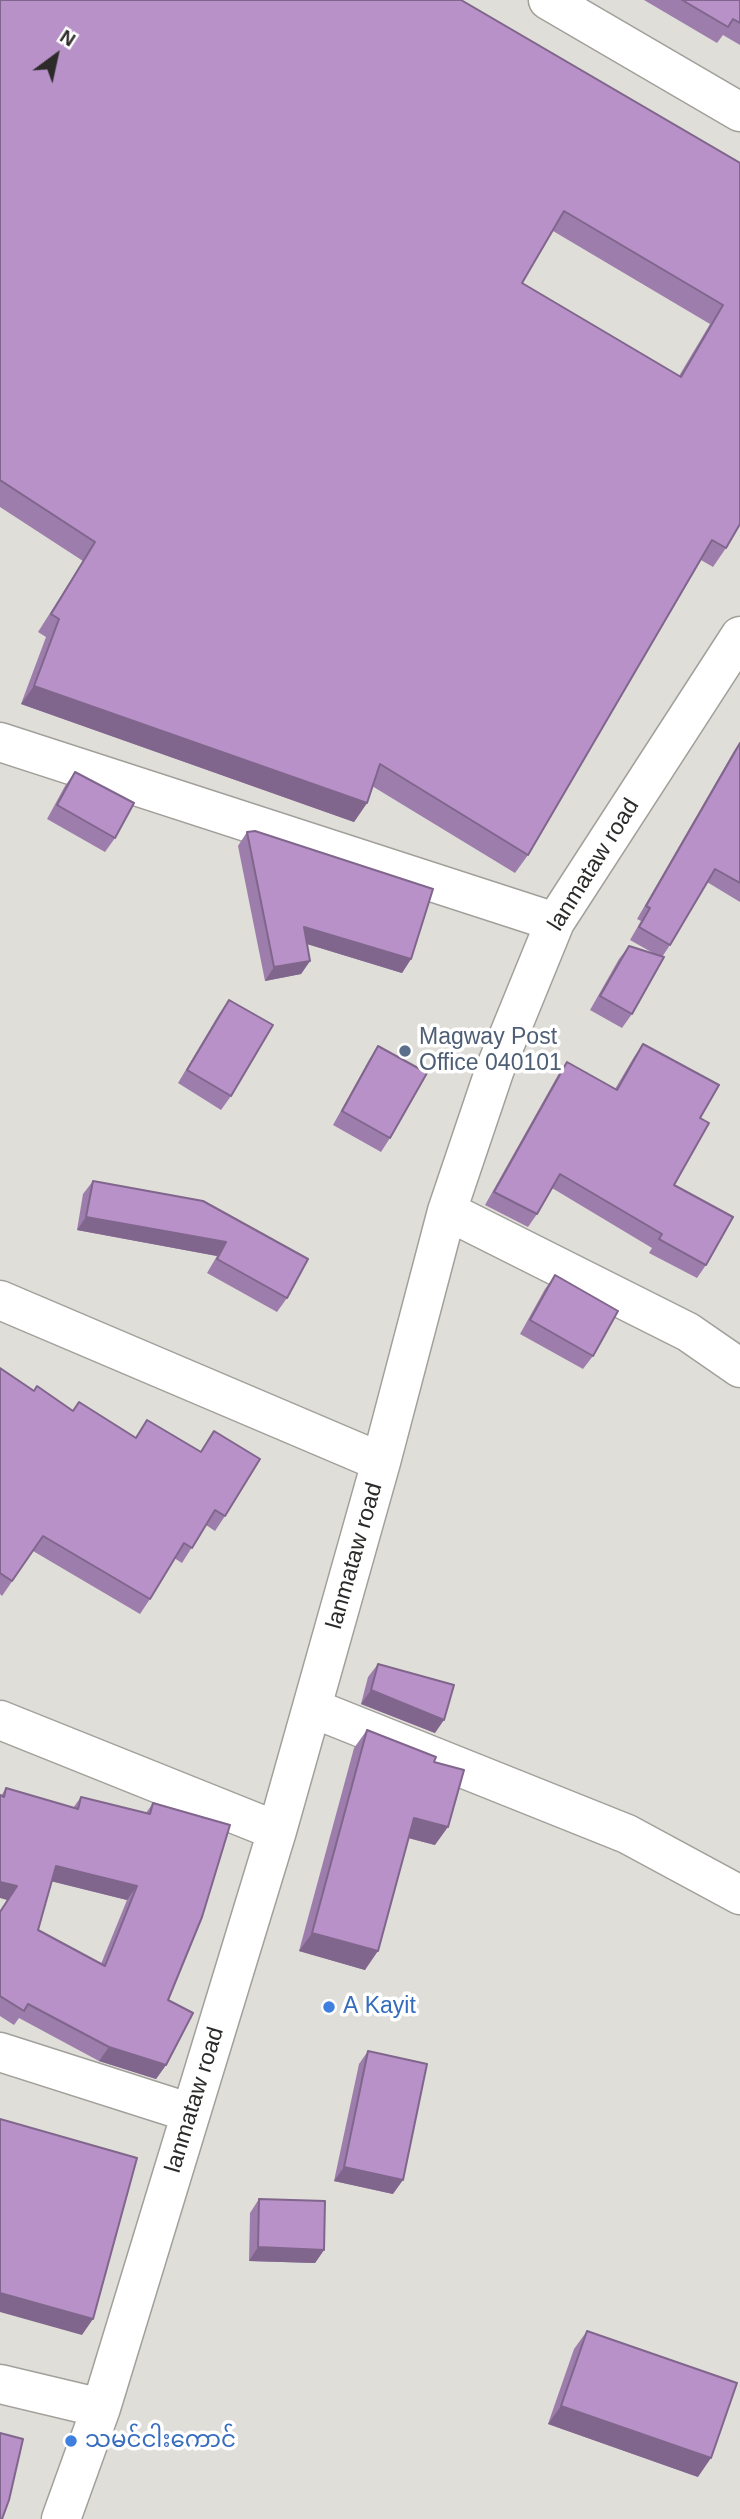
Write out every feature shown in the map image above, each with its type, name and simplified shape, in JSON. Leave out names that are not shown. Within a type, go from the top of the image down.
[{"type":"street","points":[[548,0],[740,112]]},
{"type":"street","name":"lanmataw road","points":[[61,2519],[101,2408],[277,1831],[381,1462],[447,1211],[495,1069],[555,922],[740,636]]},
{"type":"street","points":[[0,742],[555,922]]},
{"type":"street","points":[[447,1211],[688,1332],[740,1368]]},
{"type":"street","points":[[0,1300],[381,1462]]},
{"type":"street","points":[[312,1708],[627,1834],[740,1895]]},
{"type":"street","points":[[0,1720],[277,1831]]},
{"type":"street","points":[[0,2052],[191,2113]]},
{"type":"street","points":[[0,2384],[101,2408]]},
{"type":"building","points":[[0,0],[461,0],[740,163],[740,524],[726,548],[712,540],[528,855],[380,764],[367,803],[34,686],[59,619],[51,614],[95,542],[0,480]],"holes":[[[564,211],[723,305],[681,377],[522,283]]]},
{"type":"building","points":[[682,0],[740,0],[740,23],[733,19],[728,27]]},
{"type":"building","points":[[740,743],[740,883],[715,869],[670,945],[639,927],[650,908],[646,906]]},
{"type":"building","points":[[75,772],[134,803],[115,838],[57,805]]},
{"type":"building","points":[[255,831],[433,889],[411,959],[304,927],[310,961],[274,967],[247,832]]},
{"type":"building","points":[[629,946],[664,957],[632,1014],[600,996]]},
{"type":"building","points":[[229,1000],[273,1025],[231,1096],[187,1070]]},
{"type":"building","points":[[643,1044],[719,1085],[700,1118],[709,1123],[674,1185],[733,1217],[706,1265],[659,1239],[662,1234],[560,1174],[537,1214],[494,1192],[567,1062],[617,1090]]},
{"type":"building","points":[[378,1046],[427,1073],[390,1138],[342,1111]]},
{"type":"building","points":[[93,1181],[203,1201],[308,1259],[287,1298],[217,1259],[226,1242],[86,1217]]},
{"type":"building","points":[[555,1275],[618,1311],[593,1356],[530,1320]]},
{"type":"building","points":[[0,1368],[34,1391],[37,1386],[73,1411],[79,1402],[136,1438],[147,1420],[201,1452],[214,1431],[260,1459],[225,1516],[215,1510],[192,1548],[184,1543],[150,1599],[43,1536],[12,1581],[0,1573]]},
{"type":"building","points":[[378,1664],[454,1685],[444,1720],[371,1690]]},
{"type":"building","points":[[367,1730],[436,1757],[434,1762],[464,1770],[448,1827],[414,1818],[378,1951],[312,1933]]},
{"type":"building","points":[[6,1788],[78,1809],[81,1797],[150,1814],[153,1803],[230,1825],[202,1917],[168,2000],[193,2013],[166,2065],[109,2047],[28,2004],[24,2011],[0,1996],[0,1912],[17,1886],[0,1882],[0,1795],[4,1797]],"holes":[[[56,1866],[137,1886],[105,1966],[38,1930]]]},
{"type":"building","points":[[368,2051],[427,2064],[403,2180],[344,2167]]},
{"type":"building","points":[[0,2119],[137,2158],[93,2319],[0,2293]]},
{"type":"building","points":[[259,2199],[325,2201],[324,2250],[258,2247]]},
{"type":"building","points":[[587,2331],[737,2383],[711,2458],[561,2406]]},
{"type":"building","points":[[0,2433],[23,2439],[2,2519],[0,2519]]},
{"type":"place","name":"Magway Post Office 040101","points":[[405,1051]]},
{"type":"place","name":"A Kayit","points":[[329,2007]]},
{"type":"place","name":"သမင်ငါးကောင်","points":[[71,2441]]}]
